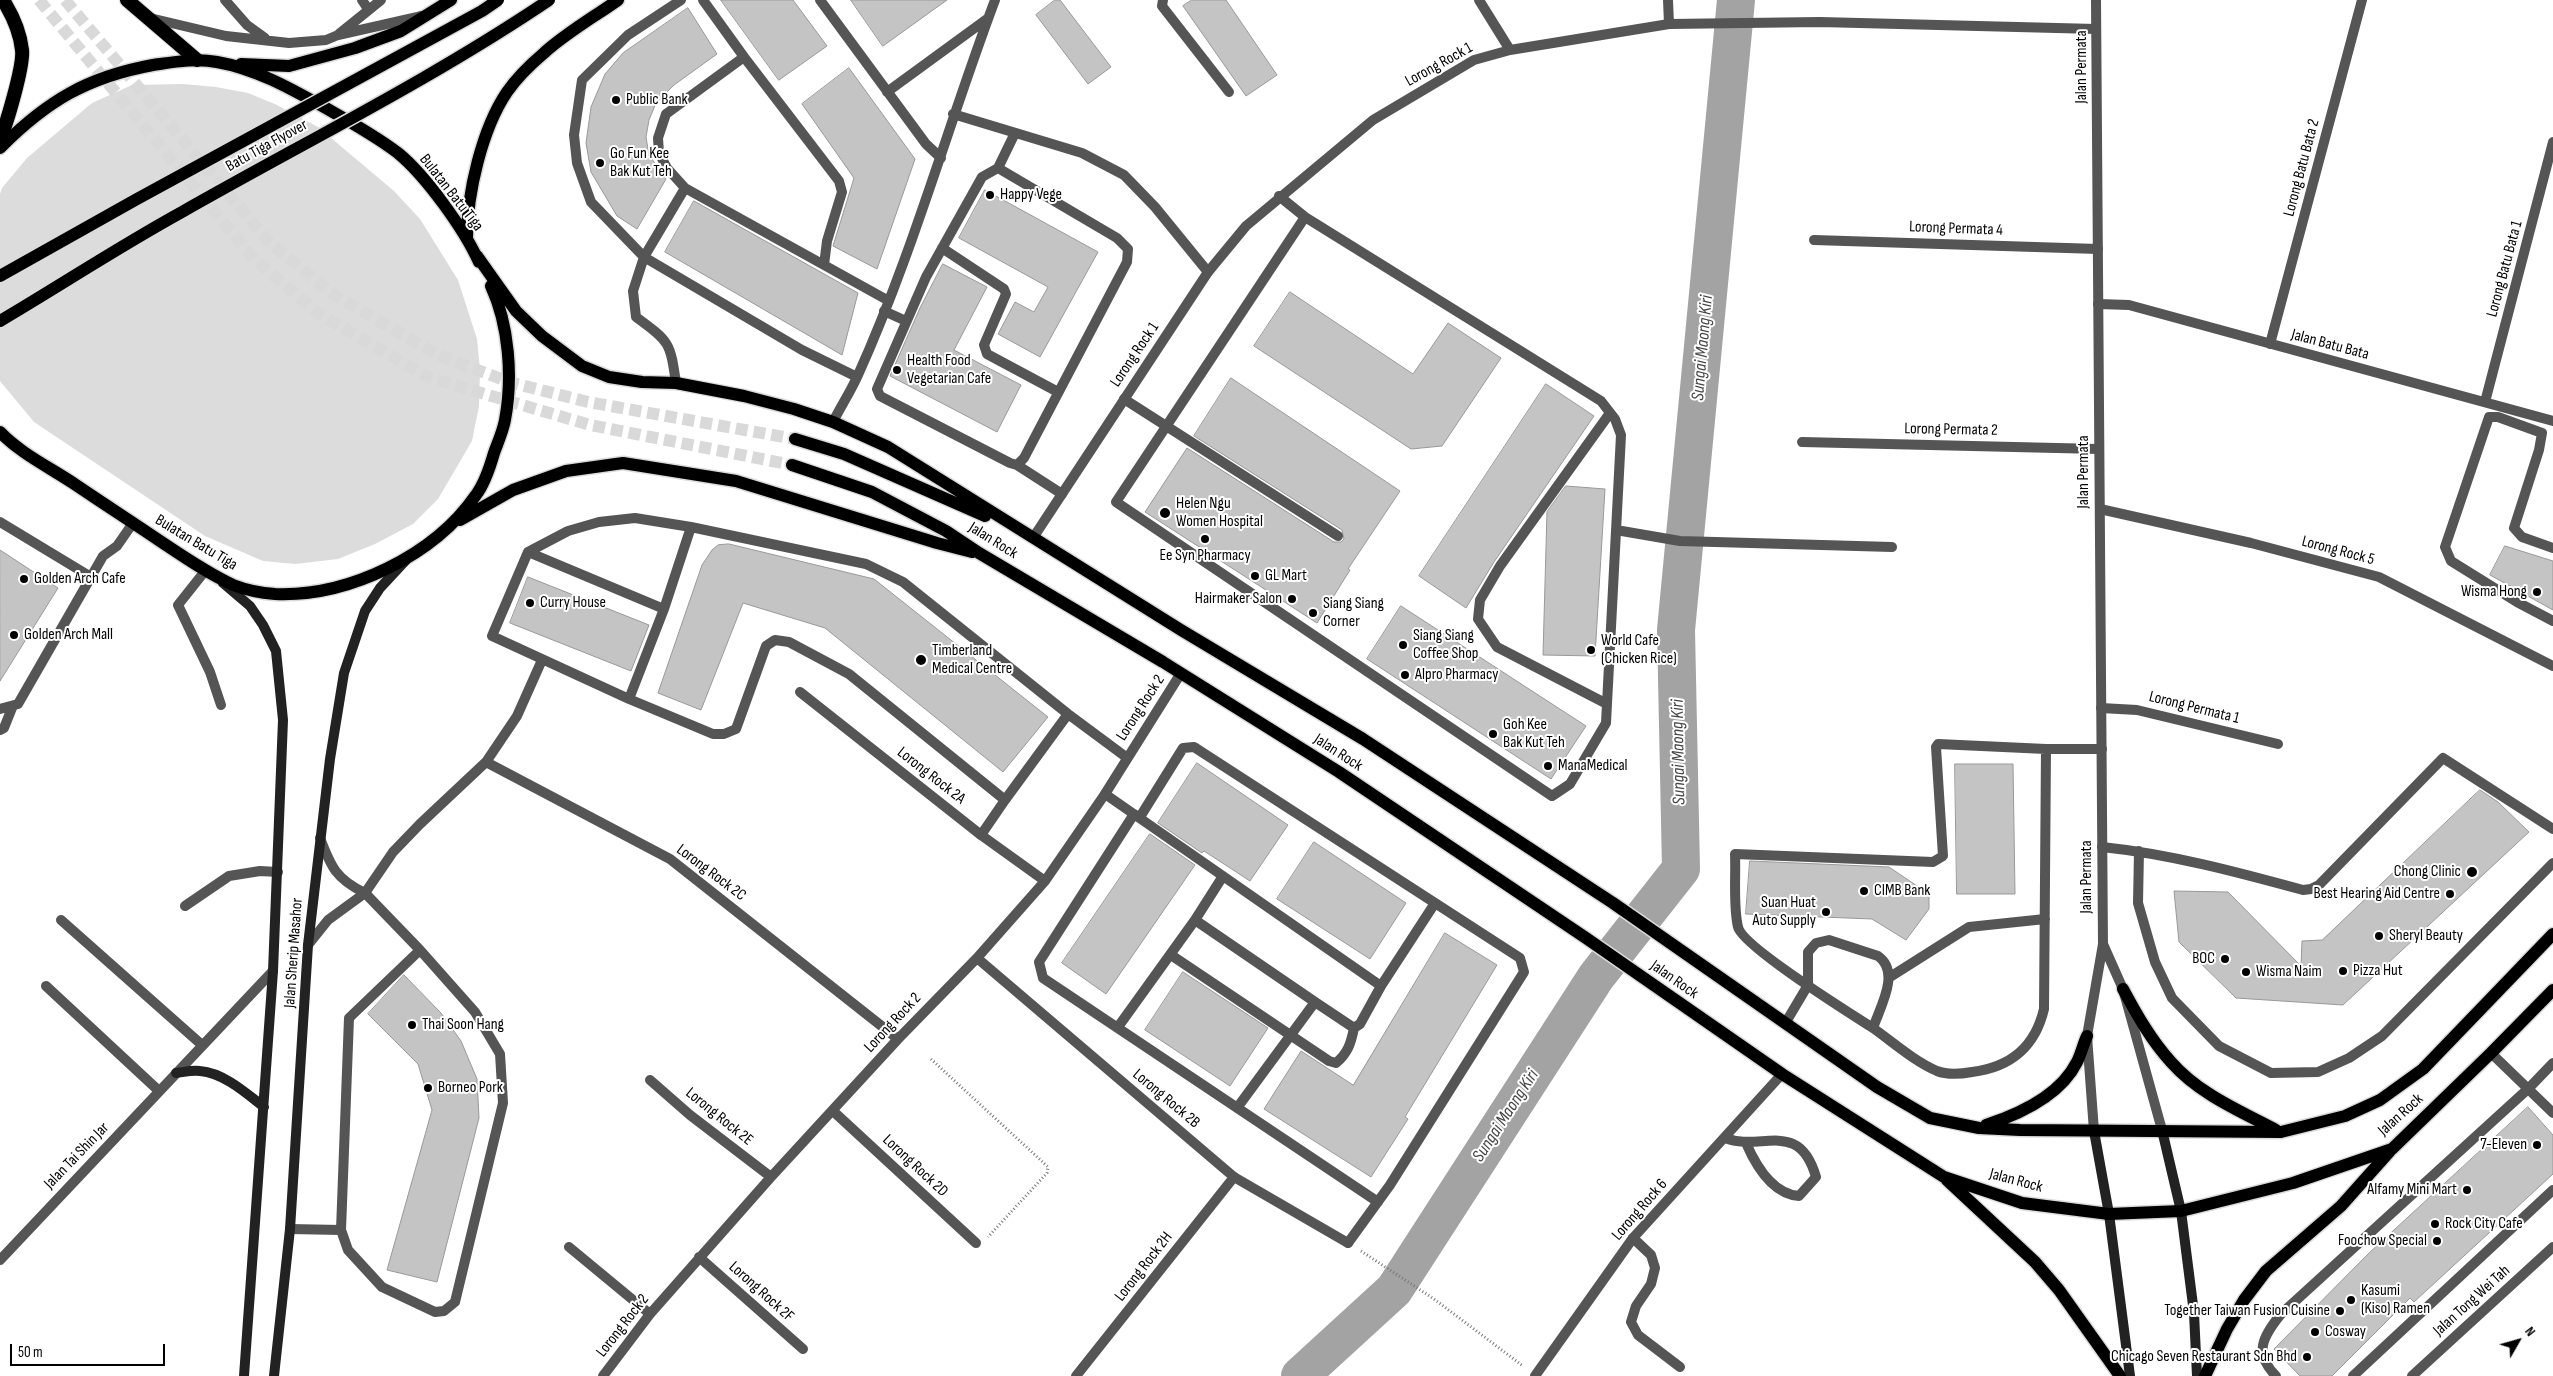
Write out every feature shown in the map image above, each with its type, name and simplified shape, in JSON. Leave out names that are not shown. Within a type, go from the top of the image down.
[{"type":"highway","points":[[0,139],[10,110],[23,52],[16,21],[3,0]]},
{"type":"highway","points":[[127,0],[197,60]]},
{"type":"main road","points":[[216,62],[289,66],[355,48],[401,30],[452,0]]},
{"type":"main road","name":"Batu Tiga Flyover","points":[[0,276],[137,198],[482,11],[498,0]]},
{"type":"main road","name":"Batu Tiga Flyover","points":[[0,321],[181,212],[391,97],[496,36],[549,0]]},
{"type":"main road","points":[[467,239],[467,220],[473,183],[485,140],[507,92],[544,53],[618,0]]},
{"type":"main road","name":"Bulatan Batu Tiga","points":[[0,148],[38,112],[75,88],[133,69],[176,61],[197,60],[216,62],[258,74],[360,127],[400,154],[417,174],[447,210],[477,256],[498,302],[504,326],[508,370],[505,420],[485,479],[477,494],[447,527],[412,554],[364,579],[336,588],[306,592],[275,594],[253,591],[210,573],[45,466],[0,432]]},
{"type":"main road","name":"Jalan Rock","points":[[477,256],[516,311],[542,336],[582,366],[609,377],[642,382],[676,383],[744,396],[833,422],[888,447],[1362,739],[1680,948],[1877,1087],[1930,1118],[1979,1128],[2281,1132],[2345,1116],[2380,1100],[2423,1069],[2553,934]]},
{"type":"main road","name":"Jalan Rock","points":[[795,439],[844,454],[1033,538]]},
{"type":"main road","points":[[0,445],[45,466]]},
{"type":"main road","points":[[447,527],[513,490],[566,471],[623,463],[736,481],[937,544],[979,553]]},
{"type":"main road","name":"Jalan Rock","points":[[792,465],[872,492],[946,531],[979,553],[1181,674],[1339,772],[1586,938],[1658,990],[1782,1074],[1944,1177],[2022,1203],[2109,1214],[2181,1211],[2293,1183],[2392,1149],[2553,990]]},
{"type":"main road","name":"Jalan Sherip Masahor","points":[[274,1376],[290,1229],[308,945],[320,837],[344,674],[365,611],[380,588],[412,554]]},
{"type":"main road","name":"Jalan Sherip Masahor","points":[[210,573],[250,606],[263,625],[276,651],[283,720],[273,971],[244,1376]]},
{"type":"main road","points":[[2123,989],[2146,1030],[2172,1063],[2219,1101],[2281,1132]]},
{"type":"main road","points":[[1979,1128],[2016,1115],[2058,1086],[2077,1063],[2086,1036]]},
{"type":"main road","points":[[176,1073],[201,1071],[217,1076],[233,1084],[264,1107]]},
{"type":"main road","points":[[2162,1130],[2181,1211],[2194,1313],[2196,1376]]},
{"type":"main road","points":[[2094,1131],[2109,1214],[2130,1376]]},
{"type":"main road","points":[[2205,1376],[2227,1329],[2244,1300],[2266,1271],[2341,1206],[2392,1149]]},
{"type":"main road","points":[[1944,1177],[2035,1262],[2059,1290],[2120,1376]]},
{"type":"street","points":[[338,35],[365,4],[381,0]]},
{"type":"street","points":[[681,0],[628,35],[582,80],[574,135],[577,163],[591,202],[644,257],[802,350],[857,378]]},
{"type":"street","points":[[703,0],[744,57],[840,181],[842,192],[827,241],[824,265]]},
{"type":"street","points":[[833,422],[857,378],[886,306],[941,158],[953,114],[994,0]]},
{"type":"street","points":[[1163,0],[1162,6],[1228,92]]},
{"type":"street","points":[[1479,0],[1510,50]]},
{"type":"street","points":[[1668,0],[1669,24]]},
{"type":"street","name":"Jalan Permata","points":[[2096,0],[2103,944]]},
{"type":"street","name":"Lorong Batu Bata 2","points":[[2270,344],[2362,0]]},
{"type":"street","points":[[824,1],[887,92],[926,144],[941,158]]},
{"type":"street","points":[[231,2],[247,25],[268,39]]},
{"type":"street","points":[[146,17],[226,36],[268,39],[289,43],[326,40],[338,35],[427,15]]},
{"type":"street","points":[[887,92],[988,18]]},
{"type":"street","name":"Lorong Rock 1","points":[[1033,538],[1208,272],[1246,226],[1373,120],[1474,60],[1510,50],[1669,24],[1820,22],[2096,29]]},
{"type":"street","points":[[744,57],[666,114],[658,138],[660,153],[667,168],[685,188],[824,265],[906,321]]},
{"type":"street","points":[[953,114],[1082,152],[1124,175],[1155,208],[1208,272]]},
{"type":"street","points":[[998,168],[1015,133]]},
{"type":"street","name":"Lorong Batu Bata 1","points":[[2485,402],[2549,176],[2553,142]]},
{"type":"street","points":[[1017,465],[1024,458],[1127,262],[1128,249],[1117,238],[998,168],[988,171],[982,177],[942,248],[906,321],[877,389],[880,396],[1017,465],[1062,494]]},
{"type":"street","points":[[676,383],[671,348],[658,333],[636,318],[633,291],[644,257],[685,188]]},
{"type":"street","points":[[1280,196],[1305,216],[1601,401],[1610,412],[1621,435],[1606,723],[1570,784],[1552,796],[1116,502],[1305,216]]},
{"type":"street","name":"Lorong Permata 4","points":[[1814,240],[2098,249]]},
{"type":"street","points":[[942,248],[1004,289],[1006,294],[984,346],[987,354],[1058,392]]},
{"type":"street","name":"Jalan Batu Bata","points":[[2098,304],[2129,305],[2553,421]]},
{"type":"street","points":[[1124,399],[1338,536]]},
{"type":"street","points":[[1607,704],[1497,647],[1478,619],[1480,600],[1500,566],[1610,412]]},
{"type":"street","points":[[2553,548],[2522,536],[2514,528],[2539,450],[2542,432],[2498,417],[2489,418],[2445,547],[2452,561],[2517,602],[2553,621]]},
{"type":"street","name":"Lorong Permata 2","points":[[1802,442],[2099,448]]},
{"type":"street","name":"Lorong Rock 5","points":[[2100,509],[2251,543],[2379,577],[2553,666]]},
{"type":"street","points":[[1005,800],[849,674],[790,642],[775,640],[766,646],[736,729],[724,734],[713,734],[629,699],[492,636],[528,552],[568,531],[598,522],[635,518],[691,527],[866,564],[903,582],[1068,714],[1126,757]]},
{"type":"street","points":[[0,522],[91,577]]},
{"type":"street","points":[[0,709],[12,708],[18,704],[103,556],[117,546],[133,523]]},
{"type":"street","points":[[629,699],[664,609],[691,527]]},
{"type":"street","points":[[1616,530],[1680,541],[1892,547]]},
{"type":"street","points":[[528,552],[664,609]]},
{"type":"street","points":[[210,573],[178,606],[210,672],[221,705]]},
{"type":"street","points":[[308,945],[328,920],[365,893],[394,852],[486,762],[517,716],[542,660]]},
{"type":"street","name":"Lorong Rock 2","points":[[603,1376],[650,1314],[699,1257],[898,1039],[977,958],[1045,881],[1105,794],[1126,757],[1181,674]]},
{"type":"street","name":"Lorong Rock 2A","points":[[800,692],[981,835],[1045,881]]},
{"type":"street","points":[[0,730],[4,728],[12,708]]},
{"type":"street","name":"Lorong Permata 1","points":[[2101,708],[2137,710],[2278,744]]},
{"type":"street","points":[[981,835],[1068,714]]},
{"type":"street","points":[[2046,749],[2044,1009],[2039,1029],[2027,1047],[2012,1059],[1994,1068],[1976,1072],[1959,1074],[1939,1072],[1808,985],[1742,935],[1738,928],[1735,854],[1933,862],[1943,856],[1936,747],[1942,744],[2046,749],[2102,749]]},
{"type":"street","points":[[1194,747],[1435,903],[1520,958],[1524,972],[1378,1202],[1044,978],[1039,962],[1183,748],[1194,747]]},
{"type":"street","points":[[2102,847],[2140,851],[2242,873],[2302,890],[2311,889],[2319,885],[2442,758],[2553,829]]},
{"type":"street","name":"Lorong Rock 2C","points":[[486,762],[670,859],[898,1039]]},
{"type":"street","points":[[1105,794],[1381,986]]},
{"type":"street","points":[[320,837],[334,872],[347,884],[365,893],[420,950],[475,1012],[500,1054],[503,1102],[455,1302],[444,1311],[435,1312],[382,1287],[348,1250],[341,1230],[349,1018],[420,950]]},
{"type":"street","points":[[2140,851],[2138,903],[2155,962],[2172,998],[2219,1046],[2271,1072],[2318,1072],[2349,1058],[2382,1036],[2553,862]]},
{"type":"street","points":[[185,906],[229,876],[260,871],[278,872]]},
{"type":"street","points":[[1118,1027],[1195,920],[1223,876]]},
{"type":"street","points":[[1170,954],[1290,1037],[1329,1062],[1336,1063],[1344,1056],[1351,1044],[1354,1028],[1360,1024],[1381,986],[1435,903]]},
{"type":"street","points":[[1890,976],[1969,927],[2045,919]]},
{"type":"street","points":[[61,920],[202,1045]]},
{"type":"street","points":[[1195,920],[1354,1028]]},
{"type":"street","points":[[1786,1022],[1808,985],[1808,952],[1816,943],[1829,940],[1878,956],[1884,960],[1890,976],[1873,1028]]},
{"type":"street","points":[[2103,944],[2123,989],[2162,1130]]},
{"type":"street","points":[[2094,1131],[2086,1036],[2103,944]]},
{"type":"street","name":"Lorong Rock 2B","points":[[977,958],[1234,1177],[1348,1243],[1378,1202]]},
{"type":"street","name":"Jalan Tai Shin Jar","points":[[2,1256],[273,971]]},
{"type":"street","points":[[46,986],[159,1091]]},
{"type":"street","points":[[1237,1108],[1315,1002]]},
{"type":"street","points":[[2491,1053],[2553,1113]]},
{"type":"street","points":[[2276,1376],[2266,1366],[2263,1349],[2266,1332],[2281,1314],[2529,1088],[2553,1063]]},
{"type":"street","name":"Lorong Rock 6","points":[[1535,1376],[1633,1238],[1782,1074]]},
{"type":"street","name":"Lorong Rock 2E","points":[[650,1080],[690,1115],[771,1177]]},
{"type":"street","name":"Lorong Rock 2D","points":[[833,1111],[976,1243]]},
{"type":"street","points":[[1725,1138],[1738,1143],[1777,1139],[1789,1144],[1802,1151],[1812,1164],[1816,1177],[1799,1196],[1789,1195],[1764,1176],[1755,1163],[1746,1143]]},
{"type":"street","name":"Lorong Rock 2H","points":[[1076,1376],[1234,1177]]},
{"type":"street","points":[[2353,1376],[2553,1190]]},
{"type":"street","points":[[290,1229],[341,1230]]},
{"type":"street","points":[[1633,1238],[1651,1255],[1655,1268],[1651,1284],[1636,1306],[1631,1322],[1638,1336],[1680,1367]]},
{"type":"street","points":[[569,1247],[650,1314]]},
{"type":"street","name":"Jalan Tong Wei Tah","points":[[2412,1376],[2553,1248]]},
{"type":"street","name":"Lorong Rock 2F","points":[[699,1257],[803,1349]]},
{"type":"path","points":[[931,1060],[1048,1167],[1047,1173],[985,1241],[976,1243]]},
{"type":"path","points":[[1360,1250],[1434,1299],[1535,1376]]},
{"type":"shaded area","points":[[183,84],[216,87],[248,93],[277,105],[318,127],[394,191],[420,219],[458,280],[477,339],[480,370],[479,406],[472,441],[438,499],[413,524],[375,544],[338,559],[295,564],[263,561],[205,536],[34,422],[0,381],[0,194],[2,188],[27,158],[92,103],[132,85]]},
{"type":"building","points":[[721,0],[793,0],[827,46],[779,80]]},
{"type":"building","points":[[851,0],[947,0],[883,46]]},
{"type":"building","points":[[1055,0],[1060,0],[1111,67],[1088,84],[1036,15]]},
{"type":"building","points":[[1192,0],[1226,0],[1277,75],[1246,96],[1183,6]]},
{"type":"building","points":[[688,8],[717,54],[674,85],[656,103],[649,120],[646,137],[649,155],[666,179],[637,229],[617,216],[591,172],[586,143],[591,107],[605,74],[623,53]]},
{"type":"building","points":[[849,68],[915,159],[877,269],[833,246],[854,178],[802,104]]},
{"type":"building","points":[[985,190],[1098,252],[1040,357],[998,334],[1015,302],[1034,312],[1048,287],[959,238]]},
{"type":"building","points":[[694,201],[858,293],[842,355],[665,252]]},
{"type":"building","points":[[943,264],[987,287],[954,350],[1021,385],[997,432],[890,376],[920,308]]},
{"type":"building","points":[[1290,292],[1413,374],[1448,323],[1501,358],[1442,446],[1411,449],[1254,346]]},
{"type":"building","points":[[1231,378],[1400,491],[1348,569],[1350,570],[1317,623],[1145,512],[1187,448],[1334,542],[1341,542],[1344,539],[1342,530],[1194,436]]},
{"type":"building","points":[[1546,384],[1594,416],[1494,562],[1466,608],[1419,576]]},
{"type":"building","points":[[1566,486],[1605,489],[1595,656],[1543,655],[1547,512]]},
{"type":"building","name":"Timberland Medical Centre","points":[[729,544],[874,579],[1048,717],[1003,772],[825,628],[743,603],[701,710],[658,693],[702,565],[712,550],[718,545]]},
{"type":"building","name":"Wisma Hong","points":[[2505,546],[2553,561],[2553,610],[2490,575]]},
{"type":"building","name":"Golden Arch Mall","points":[[0,550],[58,588],[0,681]]},
{"type":"building","points":[[528,577],[649,625],[631,671],[510,623]]},
{"type":"building","points":[[1401,606],[1586,726],[1551,779],[1367,659]]},
{"type":"building","points":[[1197,763],[1288,825],[1250,881],[1204,851],[1202,853],[1158,823]]},
{"type":"building","points":[[1955,764],[2013,764],[2015,894],[1957,894]]},
{"type":"building","points":[[2480,790],[2498,802],[2529,832],[2343,1005],[2236,998],[2179,942],[2174,891],[2228,892],[2301,966],[2302,941],[2322,940]]},
{"type":"building","points":[[1150,834],[1195,865],[1106,994],[1062,963]]},
{"type":"building","points":[[1314,842],[1406,903],[1370,959],[1277,899]]},
{"type":"building","points":[[1750,861],[1889,867],[1929,894],[1929,909],[1906,940],[1872,919],[1746,914]]},
{"type":"building","points":[[1445,933],[1497,965],[1405,1117],[1408,1119],[1371,1177],[1264,1109],[1301,1051],[1353,1085]]},
{"type":"building","points":[[1183,972],[1268,1028],[1230,1086],[1145,1030]]},
{"type":"building","points":[[404,975],[441,1013],[461,1041],[477,1079],[479,1118],[437,1282],[387,1270],[432,1110],[418,1064],[368,1014]]},
{"type":"building","points":[[2528,1107],[2553,1135],[2553,1174],[2414,1302],[2410,1298],[2332,1376],[2300,1376],[2274,1349],[2369,1253]]},
{"type":"waterway","name":"Sungai Maong Kiri","points":[[1300,1376],[1394,1290],[1596,977],[1681,869],[1676,630],[1736,0]]},
{"type":"tunnel","points":[[39,0],[254,259],[318,313],[427,377],[590,425],[792,465]]},
{"type":"tunnel","points":[[65,0],[269,242],[331,293],[436,354],[509,382],[588,402],[795,439]]},
{"type":"place","name":"Public Bank","points":[[616,100]]},
{"type":"place","name":"Go Fun Kee Bak Kut Teh","points":[[600,163]]},
{"type":"place","name":"Happy Vege","points":[[990,195]]},
{"type":"place","name":"Health Food Vegetarian Cafe","points":[[897,370]]},
{"type":"place","name":"Helen Ngu Women Hospital","points":[[1165,513]]},
{"type":"place","name":"Ee Syn Pharmacy","points":[[1205,539]]},
{"type":"place","name":"GL Mart","points":[[1255,576]]},
{"type":"place","name":"Golden Arch Cafe","points":[[24,579]]},
{"type":"place","name":"Wisma Hong","points":[[2537,592]]},
{"type":"place","name":"Hairmaker Salon","points":[[1292,599]]},
{"type":"place","name":"Curry House","points":[[530,603]]},
{"type":"place","name":"Siang Siang Corner","points":[[1313,613]]},
{"type":"place","name":"Golden Arch Mall","points":[[14,635]]},
{"type":"place","name":"Siang Siang Coffee Shop","points":[[1403,645]]},
{"type":"place","name":"World Cafe (Chicken Rice)","points":[[1591,650]]},
{"type":"place","name":"Timberland Medical Centre","points":[[921,660]]},
{"type":"place","name":"Alpro Pharmacy","points":[[1405,675]]},
{"type":"place","name":"Goh Kee Bak Kut Teh","points":[[1493,734]]},
{"type":"place","name":"ManaMedical","points":[[1548,766]]},
{"type":"place","name":"Chong Clinic","points":[[2472,872]]},
{"type":"place","name":"CIMB Bank","points":[[1864,891]]},
{"type":"place","name":"Best Hearing Aid Centre","points":[[2450,894]]},
{"type":"place","name":"Suan Huat Auto Supply","points":[[1826,912]]},
{"type":"place","name":"Sheryl Beauty","points":[[2379,936]]},
{"type":"place","name":"BOC","points":[[2225,959]]},
{"type":"place","name":"Pizza Hut","points":[[2343,971]]},
{"type":"place","name":"Wisma Naim","points":[[2246,972]]},
{"type":"place","name":"Thai Soon Hang","points":[[412,1025]]},
{"type":"place","name":"Borneo Pork","points":[[428,1088]]},
{"type":"place","name":"7-Eleven","points":[[2537,1145]]},
{"type":"place","name":"Alfamy Mini Mart","points":[[2467,1190]]},
{"type":"place","name":"Rock City Cafe","points":[[2435,1224]]},
{"type":"place","name":"Foochow Special","points":[[2437,1241]]},
{"type":"place","name":"Kasumi (Kiso) Ramen","points":[[2351,1300]]},
{"type":"place","name":"Together Taiwan Fusion Cuisine","points":[[2340,1311]]},
{"type":"place","name":"Cosway","points":[[2315,1332]]},
{"type":"place","name":"Chicago Seven Restaurant Sdn Bhd","points":[[2307,1357]]}]
